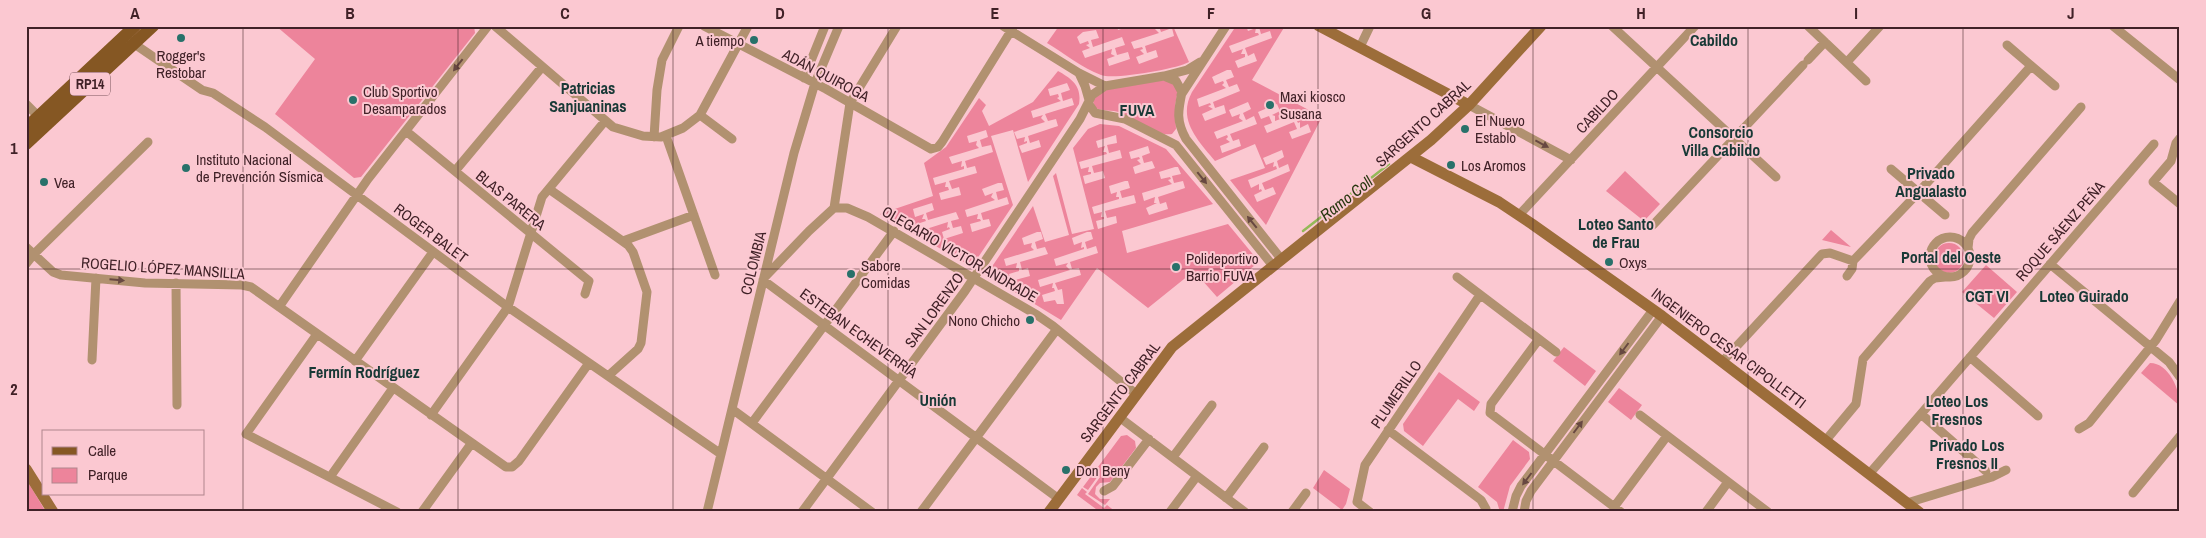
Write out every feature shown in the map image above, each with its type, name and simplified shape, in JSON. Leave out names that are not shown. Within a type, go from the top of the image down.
[{"type":"main road","name":"RP14","points":[[129,40],[135,26]]},
{"type":"main road","name":"RP14","points":[[26,144],[42,121],[129,40],[153,26]]},
{"type":"main road","points":[[1319,26],[1468,105]]},
{"type":"main road","name":"SARGENTO CABRAL","points":[[1050,512],[1172,347],[1411,157],[1468,105],[1541,26]]},
{"type":"main road","name":"RP14","points":[[26,128],[42,121]]},
{"type":"main road","name":"INGENIERO CESAR CIPOLLETTI","points":[[1411,157],[1499,202],[1519,215],[1658,313],[1919,512]]},
{"type":"main road","points":[[26,469],[42,494]]},
{"type":"main road","points":[[43,496],[53,512]]},
{"type":"street","points":[[279,307],[368,179],[488,26]]},
{"type":"street","points":[[495,26],[605,121],[621,131],[654,137],[666,136],[690,124],[700,115],[748,26]]},
{"type":"street","points":[[654,137],[656,90],[662,60],[678,26]]},
{"type":"street","name":"ADÁN QUIROGA","points":[[704,26],[815,83],[928,148],[934,149],[942,142],[1009,28]]},
{"type":"street","points":[[804,78],[825,26]]},
{"type":"street","name":"COLOMBIA","points":[[708,512],[794,152],[815,83],[839,26]]},
{"type":"street","points":[[762,280],[809,230],[834,208],[850,103],[897,26]]},
{"type":"street","points":[[1226,26],[1182,95],[1178,108],[1181,130],[1239,206],[1278,263]]},
{"type":"street","points":[[1360,47],[1370,26]]},
{"type":"street","points":[[1612,26],[1776,177]]},
{"type":"street","name":"CABILDO","points":[[1519,215],[1695,26]]},
{"type":"street","points":[[1808,26],[1866,81]]},
{"type":"street","points":[[1847,62],[1880,26]]},
{"type":"street","points":[[2113,26],[2180,80]]},
{"type":"street","points":[[1009,28],[1079,73],[1105,86]]},
{"type":"street","name":"ROGER BALET","points":[[129,40],[202,90],[213,93],[266,127],[508,307],[722,454]]},
{"type":"street","points":[[1653,225],[1825,42]]},
{"type":"street","points":[[2007,45],[2055,86]]},
{"type":"street","points":[[1088,101],[1096,90],[1105,86],[1187,70],[1204,58]]},
{"type":"street","points":[[1847,276],[1852,269],[1853,261],[2031,66]]},
{"type":"street","points":[[455,171],[542,67]]},
{"type":"street","points":[[1079,73],[1086,86],[1088,101],[1095,113]]},
{"type":"street","points":[[1164,76],[1176,82],[1181,89],[1182,95]]},
{"type":"street","name":"SAN LORENZO","points":[[802,512],[974,278],[1080,119],[1088,101]]},
{"type":"street","points":[[26,104],[42,121]]},
{"type":"street","points":[[1468,105],[1571,160]]},
{"type":"street","points":[[1826,440],[1856,404],[1863,359],[1930,281],[1935,278],[1958,276],[1968,268],[1970,261],[1969,239],[1972,233],[2081,107]]},
{"type":"street","points":[[1080,119],[1095,113],[1126,119],[1171,141],[1230,213],[1278,263]]},
{"type":"street","points":[[700,115],[732,139]]},
{"type":"street","points":[[430,415],[508,307],[542,197],[605,121]]},
{"type":"street","points":[[1171,141],[1181,130]]},
{"type":"street","name":"BLAS PARERA","points":[[406,131],[589,281],[585,294]]},
{"type":"street","points":[[666,136],[715,275]]},
{"type":"street","points":[[2178,140],[2171,161],[2153,182],[2180,204]]},
{"type":"street","points":[[26,264],[148,142]]},
{"type":"street","name":"ROQUE SÁENZ PEÑA","points":[[1870,473],[2154,144]]},
{"type":"street","points":[[1891,169],[1945,215]]},
{"type":"street","points":[[549,189],[624,241],[633,252],[647,292],[647,306],[641,343],[638,349],[608,376]]},
{"type":"street","points":[[1230,213],[1239,206]]},
{"type":"street","name":"OLEGARIO VICTOR ANDRADE","points":[[834,208],[847,208],[857,211],[894,231],[1057,329],[1136,394]]},
{"type":"street","points":[[624,241],[694,215]]},
{"type":"street","points":[[752,424],[894,231]]},
{"type":"street","points":[[1930,281],[1932,274],[1929,260],[1932,248],[1940,239],[1966,237],[1972,233]]},
{"type":"street","points":[[1953,237],[1964,243],[1968,248]]},
{"type":"street","name":"ROGELIO LÓPEZ MANSILLA","points":[[26,247],[58,274],[176,283],[245,285],[251,287],[506,467],[512,467],[519,461],[590,363]]},
{"type":"street","points":[[355,361],[433,252]]},
{"type":"street","points":[[1722,362],[1822,254],[1830,253],[1853,261]]},
{"type":"street","points":[[2050,264],[2173,366],[2180,377]]},
{"type":"street","points":[[1931,266],[1937,273],[1945,277]]},
{"type":"street","points":[[1457,277],[1556,352]]},
{"type":"street","points":[[92,360],[96,278]]},
{"type":"street","name":"ESTEBAN ECHEVERRÍA","points":[[762,280],[1059,499]]},
{"type":"street","points":[[176,283],[177,405]]},
{"type":"street","name":"PLUMERILLO","points":[[1370,512],[1357,502],[1365,465],[1480,294]]},
{"type":"street","points":[[2079,429],[2088,423],[2151,347],[2180,301]]},
{"type":"street","points":[[1512,512],[1518,491],[1658,313]]},
{"type":"street","points":[[1524,512],[1528,495],[1658,313]]},
{"type":"street","points":[[921,512],[1057,329]]},
{"type":"street","points":[[318,334],[246,434],[397,512]]},
{"type":"street","points":[[1539,339],[1489,407],[1492,416],[1617,509],[1667,436]]},
{"type":"street","points":[[1970,357],[2038,416]]},
{"type":"street","points":[[330,477],[393,388]]},
{"type":"street","points":[[1173,457],[1212,405]]},
{"type":"street","points":[[732,409],[872,512]]},
{"type":"street","points":[[1921,414],[1986,471]]},
{"type":"street","points":[[1640,415],[1768,512]]},
{"type":"street","points":[[1119,417],[1245,512]]},
{"type":"street","points":[[1388,430],[1481,500],[1486,510]]},
{"type":"street","points":[[2133,494],[2180,436]]},
{"type":"street","points":[[1104,490],[1113,486],[1149,439]]},
{"type":"street","points":[[422,512],[471,444]]},
{"type":"street","points":[[1226,498],[1264,447]]},
{"type":"street","points":[[1907,503],[1992,477],[2006,470]]},
{"type":"street","points":[[1170,512],[1198,476]]},
{"type":"street","points":[[1706,512],[1728,482]]},
{"type":"street","points":[[1292,512],[1306,493]]},
{"type":"green space","name":"Club Sportivo Desamparados","points":[[276,26],[474,26],[475,33],[361,177],[354,178],[275,114],[315,59]]},
{"type":"green space","points":[[1059,26],[1117,26],[1118,30],[1130,26],[1147,26],[1148,29],[1156,26],[1155,29],[1159,33],[1131,42],[1134,49],[1142,47],[1143,49],[1140,50],[1144,54],[1136,57],[1139,64],[1158,57],[1156,50],[1147,53],[1145,46],[1174,36],[1172,28],[1161,32],[1159,26],[1173,26],[1189,62],[1172,68],[1145,73],[1108,76],[1101,75],[1087,68],[1047,43]],"holes":[[[1096,30],[1099,38],[1091,40],[1093,47],[1122,37],[1125,45],[1115,48],[1117,55],[1128,52],[1130,59],[1109,66],[1107,59],[1115,56],[1111,54],[1112,49],[1085,58],[1082,51],[1090,48],[1086,45],[1089,44],[1088,41],[1080,44],[1077,37],[1083,32]]]},
{"type":"green space","points":[[1236,26],[1246,26],[1248,31],[1256,28],[1255,33],[1259,35],[1229,46],[1232,53],[1243,49],[1241,54],[1245,54],[1245,57],[1235,61],[1238,68],[1257,61],[1254,53],[1248,56],[1245,48],[1272,38],[1270,31],[1261,34],[1259,27],[1285,26],[1252,80],[1322,117],[1266,225],[1230,180],[1265,168],[1255,144],[1215,161],[1196,137],[1188,121],[1188,102],[1192,92]],"holes":[[[1231,70],[1234,77],[1226,80],[1229,87],[1237,84],[1240,91],[1213,102],[1215,108],[1224,105],[1226,113],[1205,121],[1202,114],[1213,109],[1208,106],[1211,105],[1210,103],[1199,107],[1197,99],[1226,88],[1222,85],[1223,81],[1215,84],[1212,77]],[[1248,102],[1251,109],[1243,113],[1246,120],[1254,116],[1257,124],[1230,134],[1233,141],[1239,139],[1241,146],[1222,153],[1220,146],[1230,142],[1226,139],[1227,135],[1217,139],[1214,132],[1243,121],[1239,118],[1240,114],[1232,117],[1229,110]],[[1277,104],[1280,111],[1272,115],[1275,116],[1275,121],[1302,111],[1304,117],[1297,121],[1298,123],[1300,122],[1300,128],[1308,124],[1311,132],[1292,139],[1289,132],[1297,129],[1294,122],[1267,133],[1264,126],[1272,123],[1269,116],[1261,119],[1258,112]],[[1282,150],[1284,157],[1277,161],[1279,168],[1288,164],[1290,171],[1262,183],[1265,190],[1273,187],[1276,194],[1257,202],[1254,195],[1262,191],[1261,189],[1259,190],[1259,184],[1251,188],[1248,180],[1277,169],[1276,166],[1273,167],[1274,162],[1266,165],[1263,158]]]},
{"type":"green space","points":[[1058,71],[1072,80],[1079,92],[1080,98],[1079,104],[1028,182],[1013,130],[991,136],[1013,205],[975,262],[967,264],[880,214],[933,196],[924,163],[946,147],[979,98],[986,105],[982,111],[989,126],[1033,102]],"holes":[[[1067,83],[1070,90],[1061,93],[1063,101],[1072,98],[1074,105],[1045,114],[1048,121],[1056,119],[1058,126],[1028,136],[1030,143],[1039,140],[1041,147],[1022,153],[1019,146],[1027,143],[1027,141],[1024,142],[1025,137],[1017,139],[1014,132],[1045,122],[1041,118],[1043,115],[1033,118],[1031,111],[1061,101],[1057,98],[1059,97],[1058,94],[1050,96],[1048,89]],[[986,130],[988,137],[980,140],[982,147],[991,145],[993,152],[965,161],[967,168],[975,166],[977,173],[949,181],[952,189],[959,187],[961,195],[941,200],[939,193],[949,190],[948,187],[945,187],[946,182],[935,185],[933,178],[964,169],[964,166],[961,167],[962,161],[952,164],[949,157],[979,148],[976,145],[977,141],[969,143],[967,136]],[[1002,183],[1004,190],[996,192],[998,200],[1007,197],[1009,204],[981,213],[983,220],[989,219],[991,226],[972,232],[970,224],[981,221],[977,219],[978,214],[967,217],[965,210],[995,200],[991,197],[993,193],[985,196],[982,189]],[[932,203],[934,210],[926,213],[928,220],[956,212],[959,219],[951,221],[953,228],[961,226],[963,233],[944,239],[942,232],[950,229],[949,227],[947,228],[948,222],[920,231],[917,224],[926,221],[922,219],[924,214],[915,217],[913,209]]]},
{"type":"green space","points":[[1164,80],[1173,83],[1178,90],[1175,106],[1176,129],[1172,134],[1160,133],[1118,112],[1094,107],[1093,100],[1102,90]]},
{"type":"green space","points":[[1100,124],[1119,126],[1166,149],[1213,204],[1122,231],[1127,253],[1228,224],[1256,258],[1255,265],[1217,297],[1194,271],[1148,308],[1097,268],[1061,320],[990,277],[989,271],[1033,206],[1045,242],[1069,235],[1053,176],[1056,173],[1072,234],[1094,229],[1073,148],[1088,129]],"holes":[[[1116,135],[1117,143],[1107,145],[1109,153],[1120,150],[1122,158],[1092,166],[1094,173],[1103,171],[1105,178],[1085,184],[1083,176],[1091,174],[1091,172],[1088,172],[1089,167],[1081,169],[1079,162],[1107,154],[1103,152],[1105,146],[1098,148],[1096,141]],[[1148,146],[1150,153],[1142,156],[1144,163],[1152,161],[1155,168],[1135,174],[1133,167],[1141,164],[1137,160],[1140,159],[1139,157],[1131,159],[1129,152]],[[1178,167],[1181,174],[1172,176],[1174,183],[1183,181],[1185,188],[1158,197],[1160,204],[1166,202],[1168,209],[1149,215],[1146,208],[1157,203],[1154,203],[1155,197],[1144,201],[1142,193],[1172,184],[1168,180],[1171,179],[1170,177],[1161,179],[1159,172]],[[1128,181],[1130,188],[1120,191],[1122,198],[1134,195],[1136,203],[1105,211],[1107,218],[1116,216],[1117,223],[1098,229],[1096,221],[1104,219],[1104,217],[1101,217],[1102,212],[1094,214],[1092,207],[1119,199],[1119,197],[1116,197],[1117,192],[1111,194],[1109,186]],[[1041,232],[1043,239],[1035,242],[1037,249],[1045,247],[1048,254],[1020,262],[1022,270],[1028,268],[1030,276],[1011,281],[1009,274],[1019,271],[1019,268],[1016,268],[1017,263],[1006,266],[1004,259],[1034,250],[1031,247],[1032,243],[1024,245],[1022,238]],[[1091,232],[1093,239],[1085,242],[1087,249],[1096,246],[1098,253],[1070,262],[1072,269],[1079,268],[1081,275],[1055,283],[1058,290],[1062,289],[1064,304],[1057,304],[1055,300],[1044,302],[1042,295],[1055,291],[1052,288],[1053,283],[1040,287],[1038,280],[1070,270],[1066,266],[1068,263],[1056,266],[1054,259],[1084,249],[1084,247],[1081,248],[1082,242],[1074,245],[1072,238]]]},
{"type":"green space","points":[[1625,171],[1660,204],[1644,221],[1606,191]]},
{"type":"green space","points":[[1831,230],[1851,247],[1822,240]]},
{"type":"green space","points":[[1949,243],[1960,247],[1964,258],[1960,269],[1949,273],[1938,269],[1934,258],[1938,247]]},
{"type":"green space","points":[[1986,265],[2017,292],[1994,318],[1962,292]]},
{"type":"green space","points":[[1564,347],[1596,371],[1585,386],[1553,361]]},
{"type":"green space","points":[[2150,363],[2163,367],[2168,372],[2176,385],[2180,406],[2141,373]]},
{"type":"green space","points":[[1439,372],[1480,402],[1474,411],[1458,399],[1423,446],[1404,431],[1403,424]]},
{"type":"green space","points":[[1619,388],[1642,405],[1631,420],[1608,402]]},
{"type":"green space","points":[[1127,435],[1135,441],[1136,448],[1110,482],[1100,483],[1096,487],[1095,494],[1100,499],[1110,499],[1105,505],[1088,494],[1100,477],[1098,476],[1088,490],[1083,487],[1121,436]]},
{"type":"green space","points":[[1513,440],[1529,452],[1530,459],[1510,486],[1503,512],[1500,512],[1497,502],[1478,487]]},
{"type":"green space","points":[[1324,470],[1350,489],[1346,504],[1342,510],[1313,488]]},
{"type":"green space","points":[[26,479],[46,512],[26,512]]},
{"type":"green space","points":[[1082,488],[1087,492],[1085,494],[1104,508],[1107,505],[1116,512],[1100,512],[1077,495]]},
{"type":"waterway","name":"Ramo Coll","points":[[1303,231],[1389,164]]},
{"type":"place","name":"Rogger's Restobar","points":[[181,38]]},
{"type":"place","name":"A tiempo","points":[[754,40]]},
{"type":"place","name":"Club Sportivo Desamparados","points":[[353,100]]},
{"type":"place","name":"Maxi kiosco Susana","points":[[1270,105]]},
{"type":"place","name":"El Nuevo Establo","points":[[1465,129]]},
{"type":"place","name":"Los Aromos","points":[[1451,165]]},
{"type":"place","name":"Instituto Nacional de Prevención Sísmica","points":[[186,168]]},
{"type":"place","name":"Vea","points":[[44,182]]},
{"type":"place","name":"Oxys","points":[[1609,262]]},
{"type":"place","name":"Polideportivo Barrio FUVA","points":[[1176,267]]},
{"type":"place","name":"Sabore Comidas","points":[[851,274]]},
{"type":"place","name":"Nono Chicho","points":[[1030,320]]},
{"type":"place","name":"Don Beny","points":[[1066,470]]},
{"type":"district","name":"Cabildo","points":[[1714,40]]},
{"type":"district","name":"Patricias Sanjuaninas","points":[[588,97]]},
{"type":"district","name":"FUVA","points":[[1137,110]]},
{"type":"district","name":"Consorcio Villa Cabildo","points":[[1721,141]]},
{"type":"district","name":"Privado Angualasto","points":[[1931,182]]},
{"type":"district","name":"Loteo Santo de Frau","points":[[1616,233]]},
{"type":"district","name":"Portal del Oeste","points":[[1951,257]]},
{"type":"district","name":"CGT VI","points":[[1987,296]]},
{"type":"district","name":"Loteo Guirado","points":[[2084,296]]},
{"type":"district","name":"Fermín Rodríguez","points":[[364,372]]},
{"type":"district","name":"Unión","points":[[938,400]]},
{"type":"district","name":"Loteo Los Fresnos","points":[[1957,410]]},
{"type":"district","name":"Privado Los Fresnos II","points":[[1967,454]]}]
